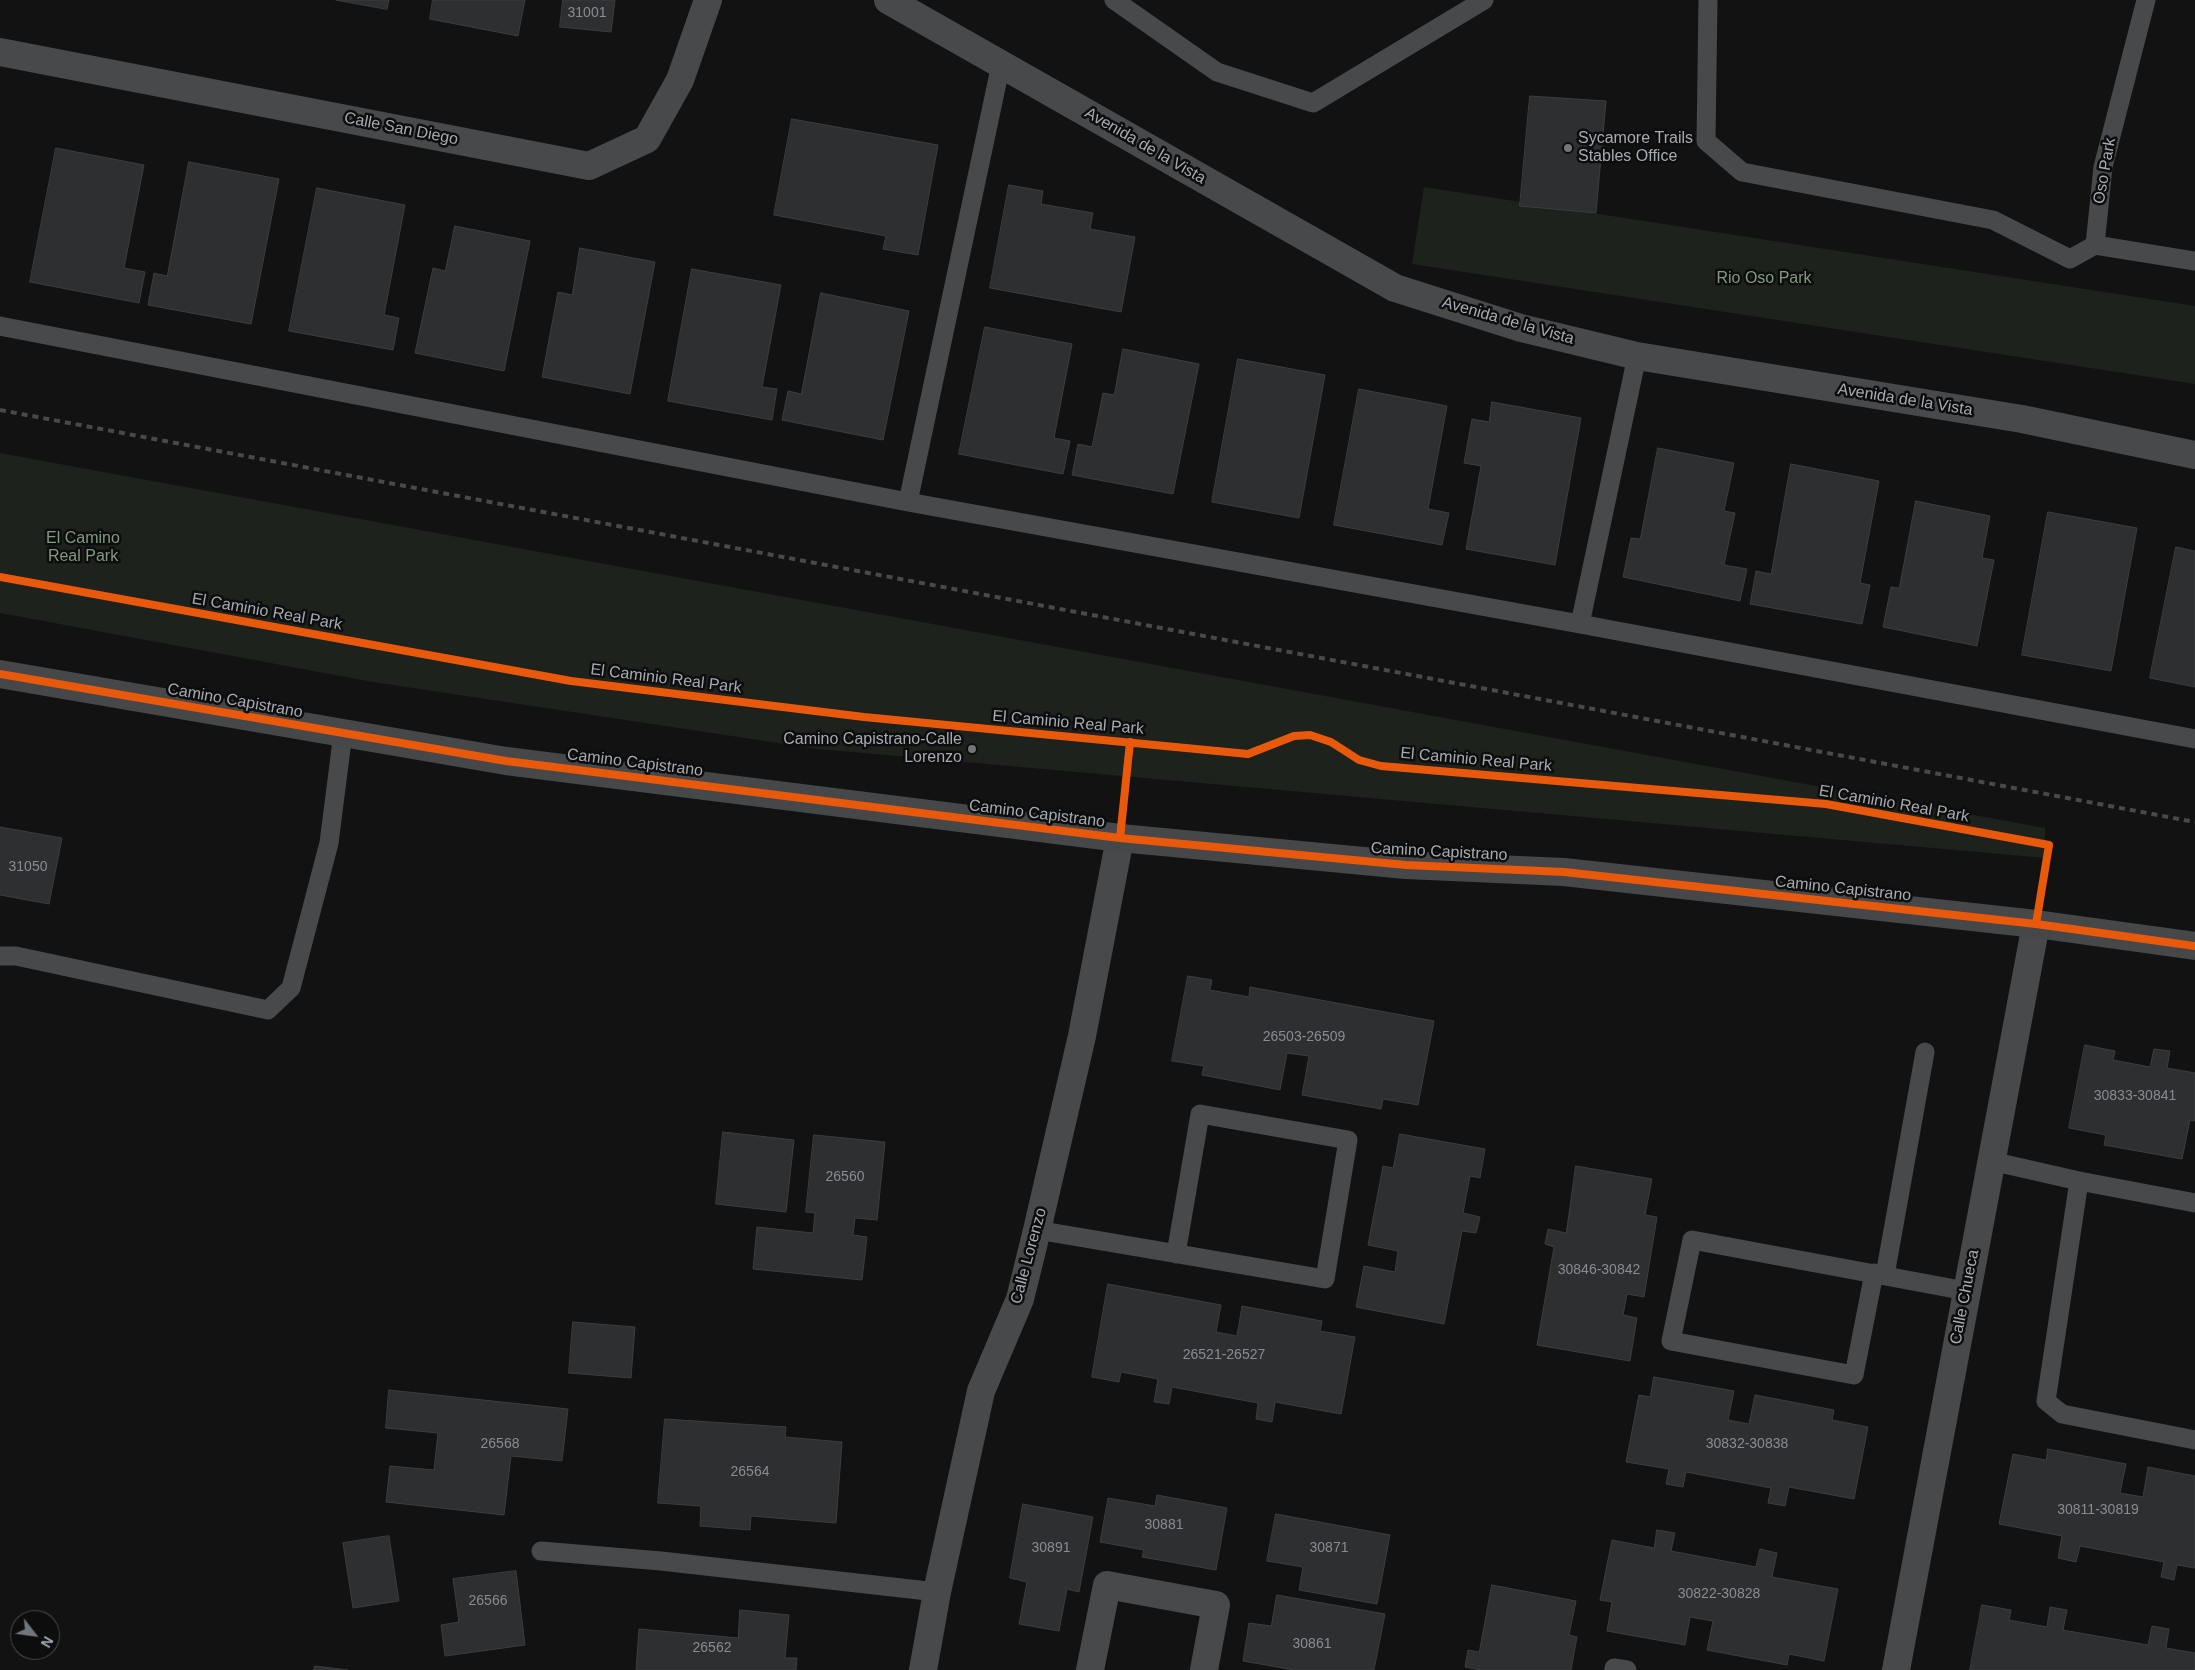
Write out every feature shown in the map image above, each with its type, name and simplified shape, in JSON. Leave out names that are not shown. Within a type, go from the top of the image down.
[{"type":"main road","name":"Camino Capistrano","points":[[0,674],[506,761],[1120,838],[1406,865],[1564,872],[2036,924],[2195,946]]},
{"type":"street","name":"Calle San Diego","points":[[0,52],[589,166],[647,139],[680,80],[708,0]]},
{"type":"street","name":"Avenida de la Vista","points":[[888,0],[1394,288],[1521,328],[1637,356],[2022,419],[2195,454]]},
{"type":"street","name":"Calle Lorenzo","points":[[927,1669],[937,1592],[981,1391],[1020,1299],[1082,1036],[1120,838]]},
{"type":"street","name":"Calle Chueca","points":[[1896,1670],[2036,924]]},
{"type":"street","points":[[1090,1670],[1107,1585],[1216,1606],[1204,1670]]},
{"type":"lane","points":[[1114,0],[1217,72],[1313,103],[1476,2]]},
{"type":"lane","points":[[1708,0],[1706,141],[1742,172],[1993,220],[2070,259],[2095,245],[2195,261]]},
{"type":"lane","name":"Oso Park","points":[[2095,245],[2102,167],[2146,0]]},
{"type":"lane","points":[[908,502],[1001,64]]},
{"type":"lane","points":[[0,326],[908,502],[1580,624],[2195,740]]},
{"type":"lane","points":[[1580,624],[1637,356]]},
{"type":"lane","points":[[0,956],[16,956],[268,1010],[291,988],[329,843],[343,733]]},
{"type":"lane","points":[[1925,1052],[1880,1274],[1854,1375],[1671,1341],[1692,1240],[1880,1274],[1966,1291]]},
{"type":"lane","points":[[1037,1230],[1176,1254],[1325,1279],[1348,1140],[1200,1114],[1176,1254]]},
{"type":"lane","points":[[1991,1162],[2195,1203]]},
{"type":"lane","points":[[2080,1181],[2046,1402],[2062,1414],[2195,1440]]},
{"type":"lane","points":[[541,1551],[661,1561],[937,1592]]},
{"type":"lane","points":[[1614,1670],[1614,1668],[1627,1670]]},
{"type":"green space","name":"Rio Oso Park","points":[[1424,187],[2195,306],[2195,384],[1412,264]]},
{"type":"green space","name":"El Camino Real Park","points":[[0,453],[2045,828],[2045,858],[818,749],[373,682],[0,613]]},
{"type":"building","points":[[336,0],[389,0],[387,9]]},
{"type":"building","points":[[433,0],[525,0],[518,36],[430,19]]},
{"type":"building","points":[[563,0],[615,0],[611,32],[560,27]]},
{"type":"building","points":[[1530,96],[1606,101],[1596,213],[1520,206]]},
{"type":"building","points":[[792,119],[938,145],[918,255],[883,249],[886,236],[774,215]]},
{"type":"building","points":[[56,148],[144,165],[124,268],[145,272],[139,303],[30,282]]},
{"type":"building","points":[[189,162],[279,179],[251,324],[148,305],[154,273],[167,276]]},
{"type":"building","points":[[1009,185],[1043,191],[1041,204],[1093,213],[1090,229],[1135,237],[1121,312],[990,288]]},
{"type":"building","points":[[317,188],[405,205],[384,315],[399,318],[393,350],[289,331]]},
{"type":"building","points":[[455,226],[530,241],[504,371],[415,353],[433,268],[445,271]]},
{"type":"building","points":[[580,248],[655,262],[630,394],[542,377],[558,292],[572,295]]},
{"type":"building","points":[[692,269],[781,285],[762,387],[777,389],[772,420],[668,401]]},
{"type":"building","points":[[821,293],[909,311],[883,440],[782,420],[788,391],[801,394]]},
{"type":"building","points":[[985,327],[1072,344],[1054,438],[1070,441],[1063,474],[959,454]]},
{"type":"building","points":[[1123,349],[1199,364],[1173,494],[1072,475],[1078,444],[1092,447],[1103,393],[1114,395]]},
{"type":"building","points":[[1238,359],[1325,375],[1299,518],[1212,502]]},
{"type":"building","points":[[1359,389],[1447,406],[1428,509],[1449,513],[1442,545],[1334,525]]},
{"type":"building","points":[[1492,402],[1581,418],[1555,565],[1466,549],[1481,466],[1464,463],[1472,419],[1489,422]]},
{"type":"building","points":[[1658,448],[1734,463],[1724,511],[1735,513],[1724,565],[1747,569],[1740,601],[1623,577],[1631,538],[1640,539]]},
{"type":"building","points":[[1791,464],[1879,481],[1860,583],[1870,585],[1862,624],[1750,604],[1756,571],[1771,574]]},
{"type":"building","points":[[1916,501],[1990,516],[1982,558],[1994,560],[1977,646],[1883,627],[1891,587],[1899,588]]},
{"type":"building","points":[[2048,512],[2137,528],[2111,671],[2022,655]]},
{"type":"building","points":[[2176,547],[2195,551],[2195,687],[2150,678]]},
{"type":"building","points":[[0,827],[62,838],[49,904],[0,895]]},
{"type":"building","points":[[1188,976],[1212,980],[1210,990],[1249,997],[1250,987],[1434,1021],[1418,1105],[1383,1099],[1381,1109],[1302,1095],[1309,1056],[1287,1053],[1280,1090],[1202,1075],[1204,1066],[1172,1061]]},
{"type":"building","points":[[2085,1045],[2115,1051],[2113,1060],[2150,1067],[2154,1049],[2170,1051],[2167,1068],[2195,1073],[2195,1121],[2190,1120],[2182,1159],[2104,1145],[2106,1135],[2069,1128]]},
{"type":"building","points":[[723,1132],[794,1140],[786,1212],[716,1204]]},
{"type":"building","points":[[1400,1134],[1485,1149],[1480,1178],[1470,1176],[1463,1213],[1480,1217],[1476,1233],[1462,1231],[1444,1324],[1356,1307],[1364,1266],[1395,1272],[1398,1251],[1368,1245],[1383,1166],[1393,1168]]},
{"type":"building","points":[[814,1135],[885,1142],[877,1220],[855,1218],[853,1235],[867,1237],[862,1280],[753,1269],[757,1227],[813,1233],[815,1213],[806,1212]]},
{"type":"building","points":[[1576,1166],[1652,1179],[1645,1215],[1657,1217],[1644,1297],[1627,1294],[1623,1315],[1637,1318],[1630,1361],[1537,1345],[1554,1247],[1545,1244],[1548,1229],[1566,1233]]},
{"type":"building","points":[[1108,1284],[1221,1305],[1216,1332],[1237,1336],[1242,1306],[1322,1321],[1320,1331],[1355,1337],[1341,1414],[1275,1402],[1272,1422],[1256,1419],[1258,1403],[1172,1387],[1169,1404],[1154,1402],[1158,1379],[1121,1372],[1119,1382],[1092,1377]]},
{"type":"building","points":[[573,1322],[635,1327],[631,1378],[569,1373]]},
{"type":"building","points":[[1654,1377],[1734,1391],[1728,1420],[1749,1424],[1755,1395],[1834,1410],[1832,1420],[1868,1427],[1854,1499],[1789,1487],[1785,1506],[1768,1503],[1771,1488],[1686,1472],[1683,1487],[1666,1484],[1669,1469],[1626,1462],[1639,1395],[1650,1397]]},
{"type":"building","points":[[389,1390],[568,1409],[562,1461],[511,1456],[504,1515],[386,1502],[390,1466],[434,1470],[438,1433],[386,1428]]},
{"type":"building","points":[[665,1419],[786,1427],[785,1437],[842,1442],[836,1523],[751,1516],[750,1530],[700,1526],[701,1506],[658,1503]]},
{"type":"building","points":[[2048,1449],[2126,1464],[2120,1493],[2143,1497],[2148,1467],[2195,1476],[2195,1568],[2177,1565],[2174,1580],[2161,1577],[2164,1562],[2080,1546],[2076,1562],[2058,1558],[2062,1536],[1999,1524],[2013,1454],[2046,1460]]},
{"type":"building","points":[[1157,1495],[1227,1508],[1216,1570],[1142,1557],[1144,1550],[1100,1542],[1108,1498],[1155,1506]]},
{"type":"building","points":[[1023,1504],[1093,1517],[1079,1592],[1067,1589],[1059,1631],[1019,1624],[1027,1582],[1010,1578]]},
{"type":"building","points":[[1276,1514],[1390,1535],[1377,1604],[1299,1590],[1303,1567],[1267,1561]]},
{"type":"building","points":[[1657,1530],[1675,1533],[1671,1551],[1756,1567],[1760,1549],[1777,1553],[1772,1577],[1838,1589],[1824,1661],[1789,1654],[1787,1665],[1707,1650],[1713,1621],[1690,1617],[1685,1645],[1607,1631],[1612,1602],[1600,1600],[1612,1540],[1654,1548]]},
{"type":"building","points":[[389,1536],[399,1601],[353,1608],[343,1543]]},
{"type":"building","points":[[516,1571],[525,1645],[445,1656],[441,1625],[459,1622],[453,1579]]},
{"type":"building","points":[[1492,1585],[1576,1601],[1569,1635],[1577,1637],[1571,1670],[1481,1670],[1465,1667],[1468,1650],[1479,1652]]},
{"type":"building","points":[[1277,1595],[1385,1614],[1374,1670],[1294,1670],[1243,1661],[1249,1623],[1271,1626]]},
{"type":"building","points":[[1982,1605],[2011,1610],[2009,1620],[2047,1627],[2050,1607],[2067,1610],[2063,1630],[2148,1645],[2152,1626],[2169,1629],[2166,1648],[2195,1653],[2195,1670],[1970,1670]]},
{"type":"building","points":[[740,1610],[789,1615],[785,1658],[797,1658],[796,1670],[636,1670],[639,1629],[738,1638]]},
{"type":"building","points":[[315,1666],[348,1670],[314,1670]]},
{"type":"railway","points":[[0,410],[2195,822]]},
{"type":"cycle path","name":"El Caminio Real Park","points":[[0,577],[571,681],[864,717],[1248,754],[1294,736],[1310,735],[1331,742],[1359,760],[1381,766],[1826,804],[2049,845],[2036,924]]},
{"type":"cycle path","points":[[0,674],[506,761],[1120,838],[1406,865],[1564,872],[2036,924],[2195,946]]},
{"type":"cycle path","name":"El Caminio Real Park","points":[[1120,838],[1130,742]]},
{"type":"place","name":"Sycamore Trails Stables Office","points":[[1568,148]]},
{"type":"place","name":"Camino Capistrano-Calle Lorenzo","points":[[972,749]]}]
